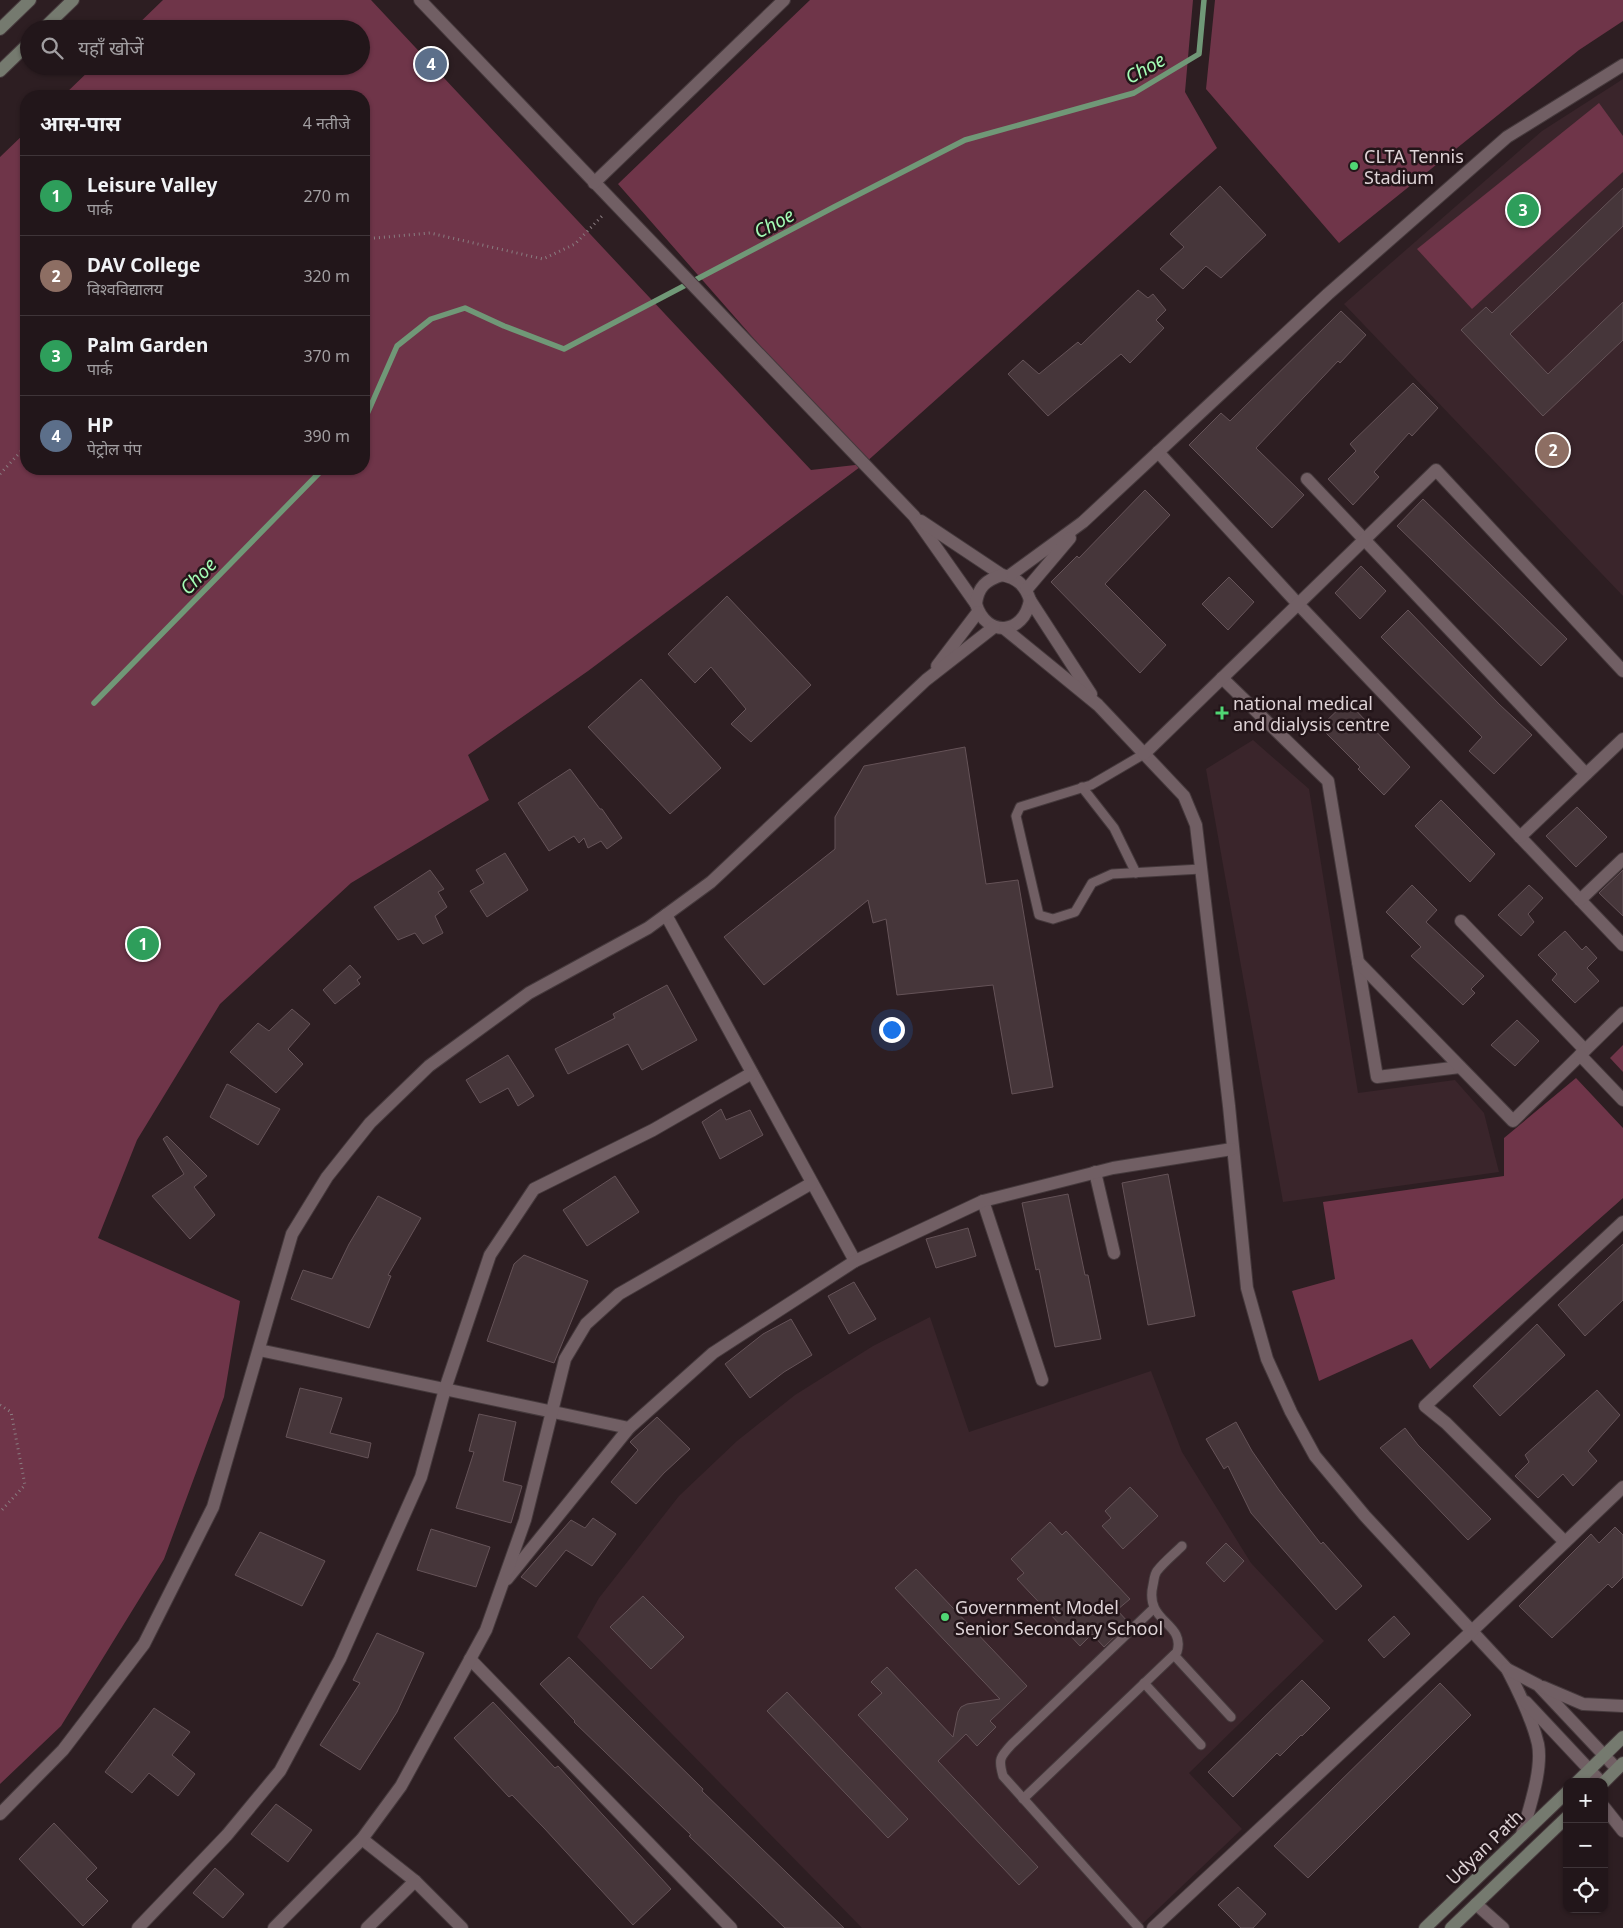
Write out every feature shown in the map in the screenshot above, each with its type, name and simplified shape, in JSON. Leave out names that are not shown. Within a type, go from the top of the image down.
[{"type":"main road","points":[[0,29],[30,0]]},
{"type":"main road","points":[[52,20],[73,0]]},
{"type":"main road","points":[[0,71],[20,52]]},
{"type":"main road","points":[[1581,1778],[1623,1737]]},
{"type":"main road","points":[[1606,1778],[1620,1766]]},
{"type":"main road","name":"Udyan Path","points":[[1425,1928],[1563,1796]]},
{"type":"main road","name":"Udyan Path","points":[[1450,1928],[1563,1821]]},
{"type":"street","points":[[420,0],[914,516],[985,622],[1000,628],[1098,705],[1184,796],[1196,825],[1229,1106],[1247,1288],[1267,1359],[1291,1412],[1315,1456],[1365,1516],[1507,1669],[1522,1698],[1538,1745],[1537,1781],[1522,1834]]},
{"type":"street","points":[[594,183],[784,0]]},
{"type":"street","points":[[926,680],[977,608],[978,594],[983,585],[990,579],[1005,576],[1083,522],[1328,294],[1507,137],[1623,65]]},
{"type":"street","points":[[1158,452],[1298,604],[1623,945]]},
{"type":"street","points":[[1144,754],[1436,470],[1623,671]]},
{"type":"street","points":[[1307,479],[1586,774]]},
{"type":"street","points":[[914,516],[1005,576],[1020,582],[1098,705]]},
{"type":"street","points":[[0,1814],[63,1750],[144,1644],[213,1507],[292,1234],[327,1176],[370,1122],[429,1066],[529,993],[648,928],[712,882],[926,680],[1000,628],[1015,626],[1023,619],[1028,609],[1028,595],[1083,522]]},
{"type":"street","points":[[1222,678],[1328,781],[1377,1077],[1460,1067]]},
{"type":"street","points":[[1520,837],[1623,739]]},
{"type":"street","points":[[1580,900],[1623,859]]},
{"type":"street","points":[[666,915],[855,1261]]},
{"type":"street","points":[[1461,920],[1623,1100]]},
{"type":"street","points":[[1358,962],[1513,1121],[1623,1013]]},
{"type":"street","points":[[138,1928],[227,1835],[280,1771],[340,1659],[421,1477],[445,1389],[490,1255],[534,1189],[653,1130],[752,1073]]},
{"type":"street","points":[[501,1587],[628,1428],[713,1353],[855,1261],[983,1202],[1113,1168],[1232,1149]]},
{"type":"street","points":[[1095,1172],[1114,1253]]},
{"type":"street","points":[[274,1928],[362,1839],[401,1786],[486,1630],[525,1520],[566,1358],[586,1324],[619,1294],[812,1183]]},
{"type":"street","points":[[983,1202],[1042,1380]]},
{"type":"street","points":[[1565,1542],[1446,1423],[1425,1406],[1623,1222]]},
{"type":"street","points":[[258,1350],[628,1428]]},
{"type":"street","points":[[1154,1928],[1623,1487]]},
{"type":"street","points":[[470,1659],[730,1928]]},
{"type":"street","points":[[1507,1669],[1538,1685],[1583,1704],[1623,1706]]},
{"type":"street","points":[[1538,1685],[1604,1756],[1620,1766]]},
{"type":"street","points":[[1522,1698],[1598,1778]]},
{"type":"street","points":[[1608,1812],[1623,1831]]},
{"type":"street","points":[[362,1839],[415,1881],[462,1928]]},
{"type":"street","points":[[367,1928],[415,1881]]},
{"type":"street","points":[[1476,1904],[1503,1928]]},
{"type":"lane","points":[[1144,754],[1091,785],[1020,807],[1017,811],[1016,816],[1039,915],[1053,919],[1075,912],[1092,883],[1118,873],[1201,870]]},
{"type":"lane","points":[[1082,787],[1114,828],[1136,873]]},
{"type":"lane","points":[[1023,1799],[1178,1652],[1180,1642],[1178,1635],[1153,1610],[1151,1593],[1156,1572],[1182,1546]]},
{"type":"lane","points":[[1140,1928],[1003,1776],[999,1764],[1001,1755],[1153,1610]]},
{"type":"lane","points":[[1174,1655],[1230,1717]]},
{"type":"lane","points":[[1144,1683],[1201,1745]]},
{"type":"path","points":[[370,238],[430,233],[543,259],[575,244],[614,204]]},
{"type":"path","points":[[0,474],[20,452]]},
{"type":"path","points":[[0,1405],[11,1412],[25,1485],[0,1512]]},
{"type":"shaded area","points":[[163,0],[371,0],[811,470],[864,464],[588,671],[468,755],[489,800],[351,883],[220,1004],[137,1140],[98,1238],[240,1301],[224,1397],[164,1559],[61,1726],[0,1784],[0,157],[20,138],[20,475],[370,475],[370,90],[69,90],[85,75],[370,75],[370,20],[142,20]]},
{"type":"shaded area","points":[[810,0],[1193,0],[1185,92],[1217,148],[864,464],[618,184]]},
{"type":"shaded area","name":"CLTA Tennis Stadium","points":[[1215,0],[1623,0],[1623,21],[1579,50],[1339,243],[1206,89]]},
{"type":"shaded area","points":[[1623,79],[1623,596],[1344,304],[1542,131]]},
{"type":"shaded area","points":[[1599,103],[1623,136],[1623,172],[1472,309],[1417,249]]},
{"type":"shaded area","points":[[1253,740],[1309,789],[1358,1093],[1455,1080],[1484,1113],[1499,1172],[1283,1202],[1206,769]]},
{"type":"shaded area","points":[[1623,1045],[1623,1072],[1610,1058]]},
{"type":"shaded area","points":[[1576,1078],[1623,1128],[1623,1198],[1430,1369],[1412,1339],[1319,1381],[1292,1291],[1335,1279],[1323,1202],[1504,1176],[1504,1138]]},
{"type":"shaded area","name":"Government Model Senior Secondary School","points":[[930,1317],[969,1432],[1151,1371],[1182,1452],[1251,1563],[1324,1641],[1189,1773],[1242,1829],[1138,1928],[862,1928],[577,1637],[599,1598],[679,1496],[737,1441],[795,1395],[873,1346]]},
{"type":"building","points":[[1220,186],[1266,235],[1221,278],[1206,266],[1183,289],[1160,269],[1184,247],[1170,234]]},
{"type":"building","points":[[1623,188],[1623,226],[1510,334],[1548,374],[1623,302],[1623,340],[1543,416],[1461,330],[1486,307],[1492,313]]},
{"type":"building","points":[[1138,290],[1148,298],[1153,294],[1166,310],[1156,320],[1164,328],[1130,363],[1121,354],[1048,416],[1008,374],[1023,360],[1039,374],[1078,342],[1081,345]]},
{"type":"building","points":[[1341,311],[1366,335],[1340,363],[1338,361],[1256,448],[1304,495],[1272,528],[1189,445],[1221,413],[1230,421]]},
{"type":"building","points":[[1413,383],[1438,408],[1412,436],[1409,433],[1374,472],[1379,477],[1353,505],[1328,479],[1356,451],[1350,444]]},
{"type":"building","points":[[1145,490],[1170,515],[1105,584],[1166,645],[1140,673],[1051,582],[1077,556],[1079,558]]},
{"type":"building","points":[[1423,499],[1567,639],[1541,666],[1397,526]]},
{"type":"building","points":[[1361,566],[1386,591],[1360,619],[1335,593]]},
{"type":"building","points":[[1229,577],[1254,602],[1228,630],[1202,604]]},
{"type":"building","points":[[727,596],[811,685],[751,742],[731,724],[746,709],[711,667],[695,683],[668,654]]},
{"type":"building","points":[[1408,610],[1499,704],[1532,735],[1494,774],[1469,751],[1482,737],[1381,637]]},
{"type":"building","points":[[641,679],[721,768],[670,814],[588,727]]},
{"type":"building","points":[[1347,701],[1410,767],[1384,795],[1358,769],[1360,767],[1320,727]]},
{"type":"building","points":[[965,747],[986,884],[1018,880],[1053,1087],[1012,1094],[993,985],[897,995],[886,919],[873,923],[868,900],[764,985],[724,937],[835,849],[835,817],[864,766]]},
{"type":"building","points":[[570,769],[622,838],[607,849],[601,841],[588,848],[584,838],[579,843],[574,836],[549,851],[518,803]]},
{"type":"building","points":[[1441,800],[1495,854],[1470,882],[1415,826]]},
{"type":"building","points":[[1577,807],[1607,837],[1576,867],[1546,836]]},
{"type":"building","points":[[505,853],[528,890],[487,917],[470,891],[484,883],[476,870]]},
{"type":"building","points":[[430,870],[444,889],[438,892],[447,907],[435,916],[443,933],[423,944],[415,933],[398,940],[374,907]]},
{"type":"building","points":[[1623,870],[1623,916],[1599,893]]},
{"type":"building","points":[[1412,885],[1437,910],[1426,922],[1484,976],[1471,989],[1475,993],[1463,1005],[1411,956],[1421,947],[1386,912]]},
{"type":"building","points":[[1529,885],[1543,898],[1528,914],[1534,922],[1521,936],[1498,915]]},
{"type":"building","points":[[1565,931],[1582,950],[1586,946],[1597,958],[1587,968],[1599,981],[1575,1003],[1552,980],[1557,974],[1538,955]]},
{"type":"building","points":[[350,965],[361,977],[357,980],[360,984],[335,1004],[323,990]]},
{"type":"building","points":[[667,985],[697,1040],[642,1070],[628,1044],[568,1074],[555,1049],[615,1018],[613,1014]]},
{"type":"building","points":[[292,1009],[310,1024],[288,1049],[303,1064],[276,1093],[230,1052],[258,1023],[269,1031]]},
{"type":"building","points":[[1517,1020],[1539,1041],[1515,1066],[1491,1045]]},
{"type":"building","points":[[508,1055],[534,1096],[518,1106],[508,1088],[480,1103],[466,1080]]},
{"type":"building","points":[[227,1084],[280,1109],[258,1145],[210,1117]]},
{"type":"building","points":[[721,1109],[726,1120],[750,1110],[763,1135],[720,1159],[702,1122]]},
{"type":"building","points":[[167,1136],[207,1176],[194,1187],[215,1215],[190,1239],[152,1196],[184,1174],[163,1139]]},
{"type":"building","points":[[1168,1174],[1195,1316],[1148,1325],[1122,1183]]},
{"type":"building","points":[[615,1176],[639,1212],[587,1246],[563,1210]]},
{"type":"building","points":[[1068,1194],[1085,1275],[1088,1275],[1101,1339],[1055,1347],[1039,1269],[1036,1270],[1022,1203]]},
{"type":"building","points":[[378,1196],[421,1218],[388,1275],[391,1276],[369,1328],[291,1299],[303,1270],[332,1279],[349,1244]]},
{"type":"building","points":[[968,1228],[976,1256],[936,1268],[926,1239]]},
{"type":"building","points":[[1623,1244],[1623,1300],[1585,1336],[1558,1305]]},
{"type":"building","points":[[524,1255],[588,1281],[554,1363],[487,1341],[514,1264]]},
{"type":"building","points":[[854,1282],[876,1319],[849,1334],[828,1296]]},
{"type":"building","points":[[791,1319],[812,1355],[784,1372],[750,1398],[725,1364],[763,1334]]},
{"type":"building","points":[[1537,1324],[1565,1355],[1500,1416],[1473,1386]]},
{"type":"building","points":[[300,1388],[342,1398],[330,1433],[371,1443],[368,1458],[286,1437]]},
{"type":"building","points":[[1597,1390],[1620,1415],[1588,1451],[1597,1461],[1573,1486],[1563,1474],[1538,1498],[1515,1476],[1529,1462],[1525,1455]]},
{"type":"building","points":[[479,1414],[516,1422],[503,1481],[522,1486],[511,1523],[456,1508],[474,1452],[469,1451]]},
{"type":"building","points":[[657,1417],[690,1449],[664,1473],[636,1504],[611,1482],[638,1450],[630,1442]]},
{"type":"building","points":[[1236,1422],[1252,1451],[1279,1490],[1321,1544],[1323,1542],[1362,1586],[1336,1610],[1251,1513],[1228,1466],[1224,1469],[1206,1439]]},
{"type":"building","points":[[1405,1428],[1418,1445],[1491,1519],[1468,1540],[1380,1448]]},
{"type":"building","points":[[1130,1487],[1158,1516],[1123,1549],[1102,1526],[1111,1518],[1105,1511]]},
{"type":"building","points":[[593,1518],[616,1534],[592,1566],[566,1550],[536,1587],[521,1577],[571,1520],[585,1528]]},
{"type":"building","points":[[1050,1522],[1062,1535],[1066,1531],[1130,1599],[1117,1610],[1129,1623],[1104,1647],[1092,1634],[1080,1646],[1017,1579],[1024,1573],[1011,1559]]},
{"type":"building","points":[[1615,1527],[1623,1535],[1623,1577],[1612,1588],[1608,1584],[1552,1638],[1519,1606],[1591,1534],[1599,1543]]},
{"type":"building","points":[[431,1529],[490,1547],[476,1587],[417,1570]]},
{"type":"building","points":[[260,1532],[325,1561],[302,1606],[235,1575]]},
{"type":"building","points":[[1226,1543],[1244,1561],[1224,1582],[1206,1563]]},
{"type":"building","points":[[916,1569],[1027,1686],[990,1721],[996,1727],[977,1746],[966,1734],[938,1761],[1038,1867],[1019,1885],[858,1715],[882,1693],[871,1682],[887,1667],[953,1737],[958,1712],[961,1707],[967,1704],[1000,1699],[895,1588]]},
{"type":"building","points":[[643,1596],[684,1637],[651,1669],[610,1627]]},
{"type":"building","points":[[1394,1616],[1410,1634],[1384,1658],[1368,1640]]},
{"type":"building","points":[[377,1633],[424,1653],[397,1712],[360,1770],[320,1745],[360,1683],[353,1680]]},
{"type":"building","points":[[569,1657],[703,1789],[702,1791],[844,1928],[785,1928],[689,1836],[691,1835],[574,1722],[540,1684]]},
{"type":"building","points":[[1302,1680],[1330,1708],[1280,1756],[1277,1753],[1233,1797],[1208,1772]]},
{"type":"building","points":[[1440,1683],[1471,1715],[1308,1878],[1274,1846]]},
{"type":"building","points":[[787,1692],[908,1819],[888,1838],[767,1711]]},
{"type":"building","points":[[493,1702],[555,1768],[558,1766],[671,1889],[633,1925],[544,1828],[512,1795],[509,1797],[454,1738]]},
{"type":"building","points":[[154,1708],[190,1732],[172,1755],[195,1774],[178,1796],[149,1773],[132,1793],[105,1772]]},
{"type":"building","points":[[276,1804],[312,1830],[288,1862],[251,1834]]},
{"type":"building","points":[[54,1823],[97,1868],[86,1879],[108,1901],[83,1926],[19,1859]]},
{"type":"building","points":[[215,1868],[244,1894],[223,1918],[193,1893]]},
{"type":"building","points":[[1238,1887],[1266,1914],[1253,1928],[1241,1928],[1218,1905]]},
{"type":"waterway","name":"Choe","points":[[370,407],[397,346],[431,319],[465,308],[504,326],[564,349],[965,140],[1134,93],[1199,54],[1204,0]]},
{"type":"waterway","name":"Choe","points":[[94,703],[317,475]]},
{"type":"place","name":"HP","points":[[431,64]]},
{"type":"place","name":"CLTA Tennis Stadium","points":[[1354,166]]},
{"type":"place","name":"Palm Garden","points":[[1523,210]]},
{"type":"place","name":"DAV College","points":[[1553,450]]},
{"type":"place","name":"national medical and dialysis centre","points":[[1222,713]]},
{"type":"place","name":"Leisure Valley","points":[[143,944]]},
{"type":"place","name":"Government Model Senior Secondary School","points":[[945,1617]]}]
